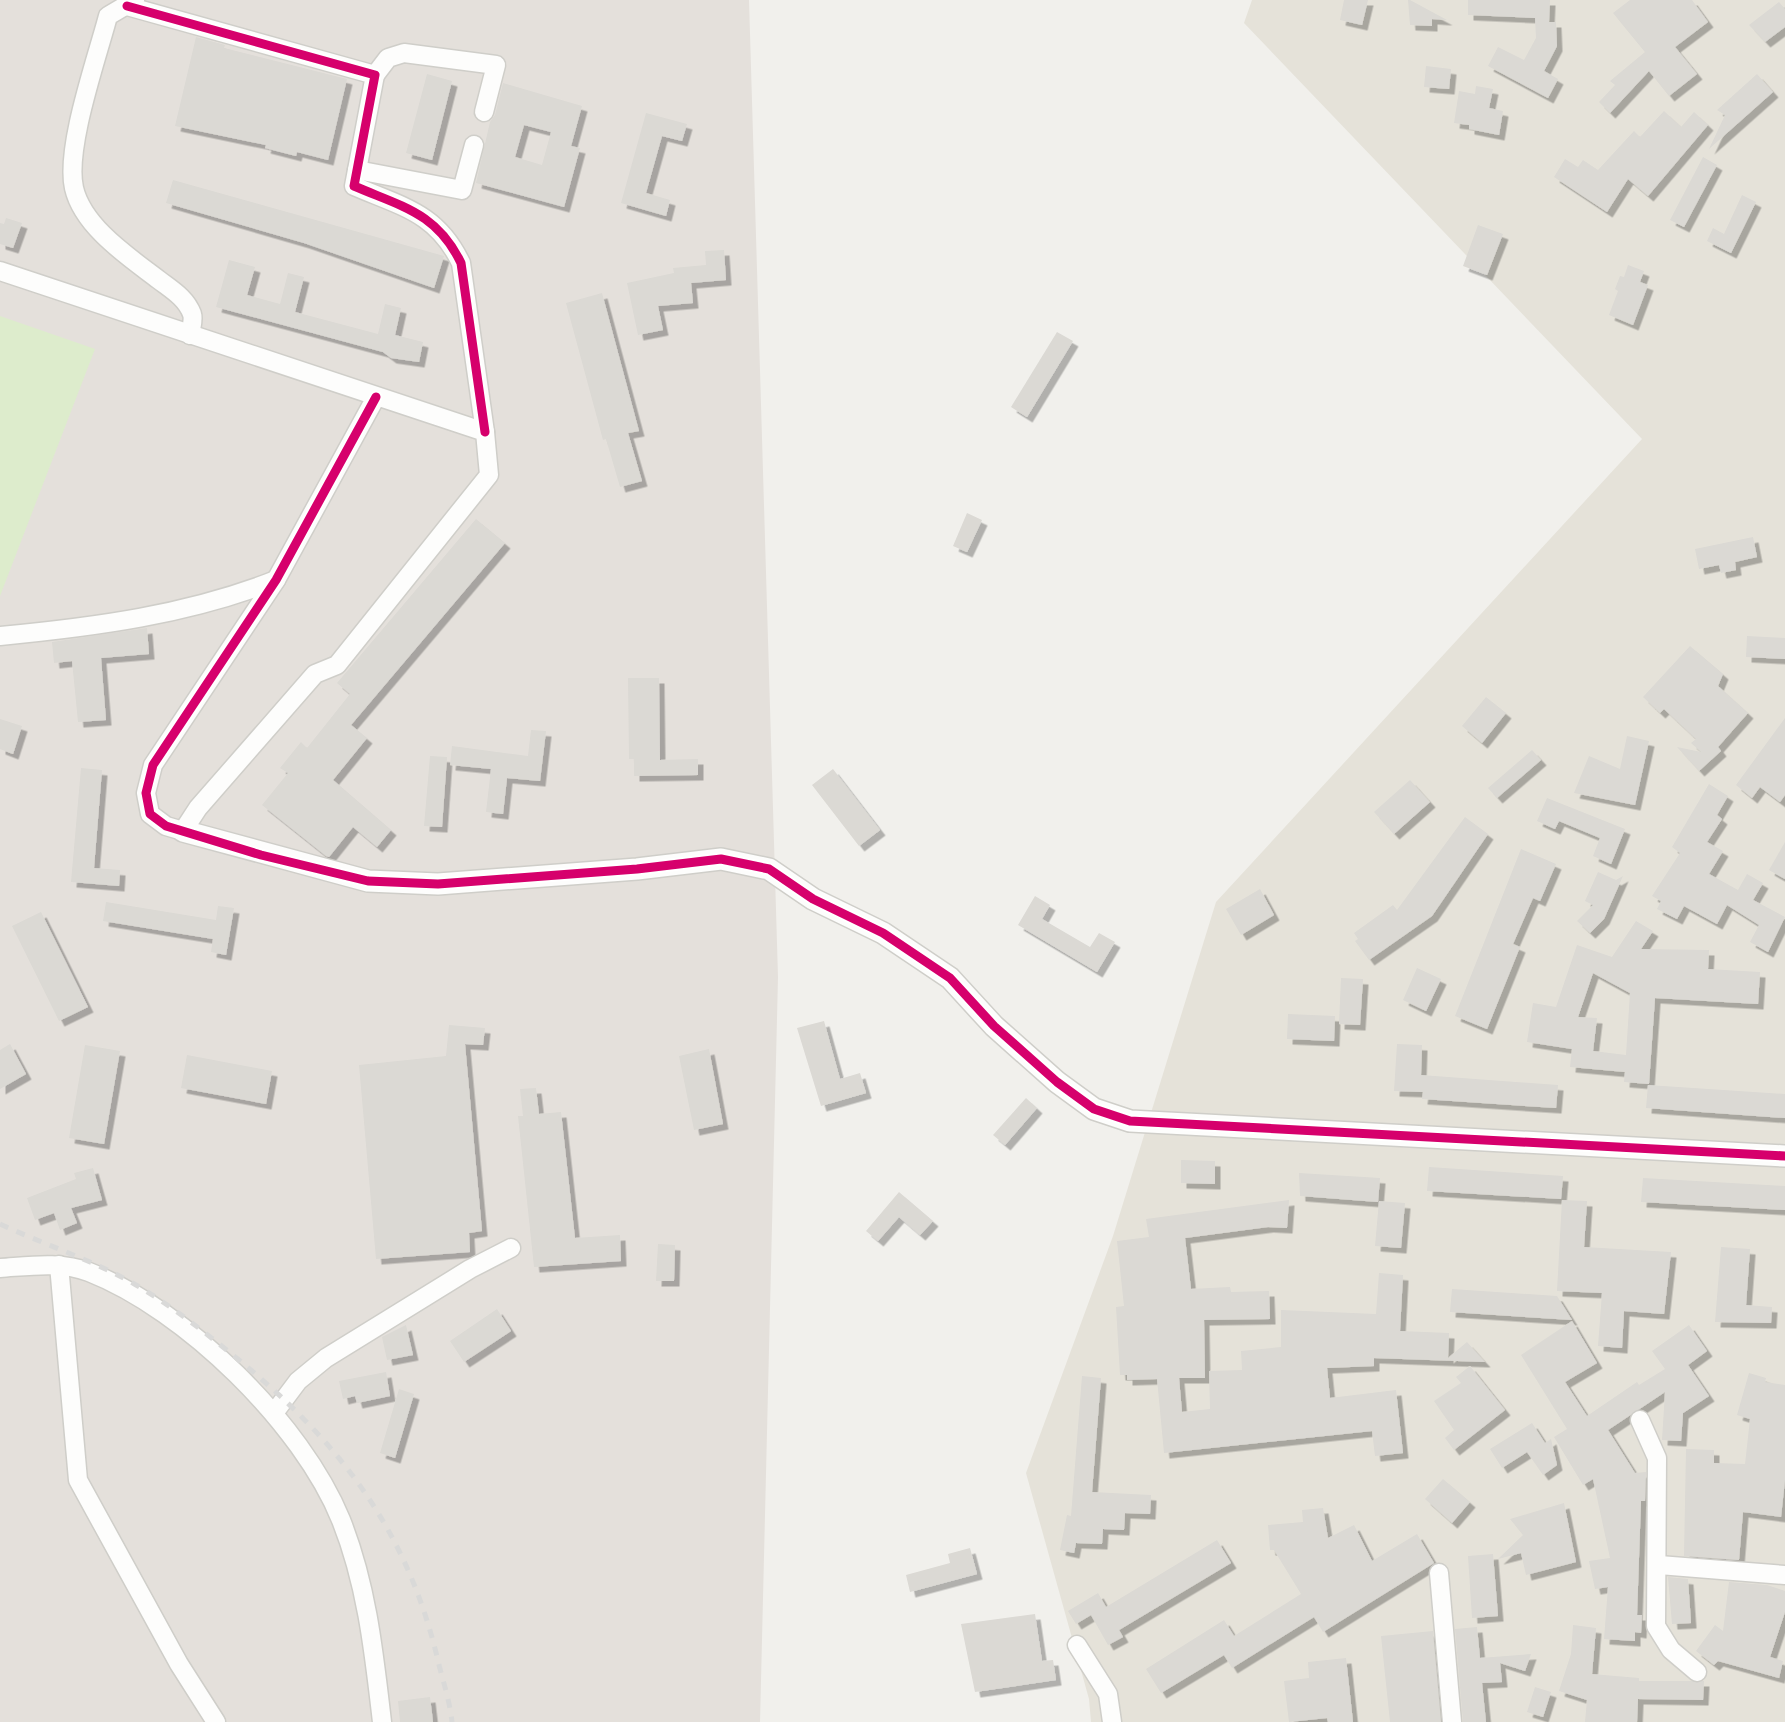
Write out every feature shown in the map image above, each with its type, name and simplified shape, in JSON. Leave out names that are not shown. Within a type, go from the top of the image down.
[{"type":"street","points":[[190,335],[193,316],[183,299],[103,233],[82,208],[74,187],[73,163],[81,120],[108,16],[131,3],[375,75]]},
{"type":"street","points":[[183,831],[198,808],[315,674],[337,665],[489,475],[461,263],[450,240],[436,224],[354,186],[375,75],[388,58],[404,53],[496,65],[484,113]]},
{"type":"street","points":[[357,170],[462,190],[474,145]]},
{"type":"street","points":[[0,271],[485,432]]},
{"type":"street","points":[[376,397],[276,580],[153,765],[146,793],[150,814],[166,825],[368,881],[438,884],[637,869],[721,859],[769,869],[813,899],[883,933],[950,978],[994,1026],[1057,1082],[1094,1109],[1130,1121],[1785,1156]]},
{"type":"street","points":[[0,636],[159,617],[225,601],[276,580]]},
{"type":"street","points":[[274,1413],[298,1381],[326,1358],[470,1269],[511,1248]]},
{"type":"street","points":[[59,1265],[78,1480],[179,1664],[216,1722]]},
{"type":"street","points":[[0,1268],[59,1265],[88,1272],[156,1310],[224,1363],[274,1413],[323,1484],[341,1520],[364,1593],[382,1722]]},
{"type":"street","points":[[1640,1420],[1657,1458],[1659,1565],[1656,1626],[1671,1650],[1697,1672]]},
{"type":"street","points":[[1659,1565],[1785,1575]]},
{"type":"street","points":[[1439,1573],[1452,1722]]},
{"type":"street","points":[[1077,1645],[1108,1694],[1112,1722]]},
{"type":"shaded area","points":[[0,0],[749,0],[778,977],[760,1722],[0,1722]]},
{"type":"shaded area","points":[[1252,0],[1785,0],[1785,1722],[1091,1722],[1089,1699],[1026,1473],[1113,1236],[1216,902],[1642,439],[1244,23]]},
{"type":"green space","points":[[0,316],[95,349],[0,596]]},
{"type":"building","points":[[1344,0],[1368,0],[1362,25],[1340,20]]},
{"type":"building","points":[[1408,0],[1447,20],[1432,19],[1432,26],[1410,25]]},
{"type":"building","points":[[1468,0],[1550,0],[1549,22],[1556,22],[1557,46],[1544,71],[1558,79],[1548,98],[1488,66],[1498,47],[1524,60],[1536,38],[1535,18],[1468,15]]},
{"type":"building","points":[[1630,0],[1692,0],[1708,22],[1675,47],[1697,74],[1669,96],[1649,71],[1610,113],[1599,102],[1615,85],[1610,81],[1645,52],[1613,13]]},
{"type":"building","points":[[1779,2],[1785,9],[1785,27],[1765,42],[1749,25]]},
{"type":"building","points":[[196,37],[225,45],[224,48],[347,79],[328,160],[297,152],[296,156],[265,148],[266,145],[175,126]]},
{"type":"building","points":[[1426,66],[1451,69],[1449,89],[1424,87]]},
{"type":"building","points":[[427,74],[452,81],[432,160],[406,153]]},
{"type":"building","points":[[1757,74],[1773,92],[1709,149],[1725,115],[1717,110]]},
{"type":"building","points":[[503,83],[582,106],[571,146],[580,148],[564,207],[476,183],[490,122],[495,115]],"holes":[[[524,125],[551,132],[542,165],[515,157]]]},
{"type":"building","points":[[1476,86],[1493,89],[1489,108],[1503,111],[1499,135],[1454,123],[1459,91],[1475,94]]},
{"type":"building","points":[[1664,111],[1681,127],[1694,112],[1708,125],[1648,196],[1628,179],[1607,212],[1554,177],[1565,159],[1578,167],[1583,160],[1598,170],[1634,131],[1640,137]]},
{"type":"building","points":[[646,113],[687,124],[682,141],[662,136],[646,193],[670,200],[666,216],[621,203]]},
{"type":"building","points":[[1703,157],[1717,165],[1684,227],[1670,220]]},
{"type":"building","points":[[173,180],[444,256],[434,288],[304,243],[166,203]]},
{"type":"building","points":[[1742,195],[1756,202],[1731,253],[1707,241],[1713,228],[1724,234]]},
{"type":"building","points":[[6,218],[22,223],[13,248],[0,244],[0,223],[4,224]]},
{"type":"building","points":[[1478,225],[1503,234],[1487,275],[1463,266]]},
{"type":"building","points":[[724,250],[726,280],[691,283],[693,303],[658,306],[663,330],[638,335],[627,283],[674,273],[673,268],[706,265],[705,251]]},
{"type":"building","points":[[229,260],[255,267],[247,295],[280,304],[288,273],[304,277],[295,312],[378,334],[385,304],[401,308],[395,335],[423,342],[419,362],[391,358],[383,352],[216,307]]},
{"type":"building","points":[[1628,265],[1644,271],[1640,282],[1648,285],[1633,325],[1609,315],[1618,291],[1615,289],[1620,276],[1624,277]]},
{"type":"building","points":[[602,293],[639,431],[628,433],[642,481],[620,487],[606,439],[603,440],[566,303]]},
{"type":"building","points":[[1057,332],[1073,341],[1027,417],[1011,407]]},
{"type":"building","points":[[967,513],[982,520],[967,552],[953,546]]},
{"type":"building","points":[[476,519],[505,543],[351,725],[367,738],[333,780],[391,830],[377,847],[353,827],[329,857],[326,856],[262,805],[288,773],[280,768],[301,742],[307,748],[350,694],[337,683]]},
{"type":"building","points":[[1753,537],[1757,557],[1735,562],[1736,570],[1721,573],[1719,565],[1699,569],[1695,549]]},
{"type":"building","points":[[147,628],[149,654],[101,658],[106,720],[78,722],[72,661],[54,663],[52,642]]},
{"type":"building","points":[[1747,636],[1785,638],[1785,659],[1746,657]]},
{"type":"building","points":[[1690,646],[1723,674],[1718,686],[1748,713],[1718,747],[1721,751],[1699,771],[1677,747],[1701,752],[1691,743],[1696,739],[1664,709],[1660,713],[1643,697]]},
{"type":"building","points":[[628,678],[659,678],[660,760],[698,759],[698,775],[634,776],[634,759],[629,759]]},
{"type":"building","points":[[1486,697],[1506,713],[1482,743],[1462,726]]},
{"type":"building","points":[[1785,718],[1785,795],[1780,802],[1760,787],[1752,798],[1736,785]]},
{"type":"building","points":[[0,719],[22,726],[13,754],[0,749]]},
{"type":"building","points":[[531,730],[546,731],[540,781],[507,778],[503,814],[486,812],[491,769],[450,765],[452,746],[528,756]]},
{"type":"building","points":[[1627,736],[1649,741],[1635,805],[1574,793],[1589,756],[1620,769]]},
{"type":"building","points":[[1532,750],[1541,760],[1497,798],[1488,788]]},
{"type":"building","points":[[430,756],[447,757],[442,827],[424,826]]},
{"type":"building","points":[[81,768],[102,770],[94,868],[120,870],[119,886],[71,882]]},
{"type":"building","points":[[833,769],[880,830],[859,846],[812,785]]},
{"type":"building","points":[[1410,780],[1430,802],[1394,834],[1374,812]]},
{"type":"building","points":[[1709,784],[1728,796],[1717,815],[1722,819],[1707,842],[1723,851],[1709,874],[1738,890],[1747,874],[1763,883],[1753,900],[1785,917],[1768,952],[1750,942],[1759,925],[1727,905],[1717,924],[1684,906],[1677,919],[1657,909],[1661,901],[1652,896],[1680,853],[1672,847]]},
{"type":"building","points":[[1547,798],[1625,829],[1611,864],[1593,856],[1600,838],[1559,821],[1555,829],[1537,821]]},
{"type":"building","points":[[1465,817],[1488,834],[1432,916],[1369,960],[1355,941],[1358,939],[1354,933],[1393,905],[1397,910]]},
{"type":"building","points":[[1785,842],[1785,879],[1769,870]]},
{"type":"building","points":[[1521,849],[1556,864],[1540,901],[1533,898],[1513,944],[1520,947],[1487,1029],[1455,1016]]},
{"type":"building","points":[[1598,872],[1616,880],[1623,876],[1604,919],[1590,933],[1577,921],[1593,905],[1585,901]]},
{"type":"building","points":[[1260,889],[1274,915],[1241,935],[1226,909]]},
{"type":"building","points":[[1035,896],[1050,905],[1042,919],[1090,947],[1099,933],[1115,942],[1097,972],[1018,925]]},
{"type":"building","points":[[106,902],[216,920],[218,906],[234,908],[226,955],[211,952],[213,939],[103,921]]},
{"type":"building","points":[[41,912],[88,1007],[59,1021],[12,926]]},
{"type":"building","points":[[1636,921],[1653,931],[1641,949],[1709,950],[1708,969],[1760,972],[1758,1004],[1655,998],[1649,1084],[1624,1082],[1625,1072],[1570,1067],[1572,1049],[1527,1042],[1533,1003],[1556,1007],[1577,945],[1612,957]],"holes":[[[1593,973],[1630,993],[1626,1055],[1593,1051],[1597,1018],[1578,1017]]]},
{"type":"building","points":[[1417,968],[1441,979],[1426,1011],[1403,1000]]},
{"type":"building","points":[[1341,978],[1363,979],[1360,1025],[1339,1024]]},
{"type":"building","points":[[1288,1014],[1335,1016],[1334,1041],[1287,1039]]},
{"type":"building","points":[[824,1021],[840,1079],[860,1073],[866,1093],[821,1106],[797,1028]]},
{"type":"building","points":[[449,1025],[485,1028],[483,1045],[465,1044],[482,1231],[469,1233],[470,1252],[376,1259],[359,1065],[446,1056]]},
{"type":"building","points":[[10,1044],[26,1074],[0,1089],[0,1050]]},
{"type":"building","points":[[1397,1044],[1422,1045],[1421,1075],[1558,1085],[1556,1108],[1422,1099],[1423,1092],[1394,1091]]},
{"type":"building","points":[[85,1045],[120,1051],[104,1144],[69,1138]]},
{"type":"building","points":[[709,1049],[723,1124],[694,1130],[679,1056]]},
{"type":"building","points":[[187,1055],[272,1071],[266,1104],[181,1088]]},
{"type":"building","points":[[1648,1085],[1785,1094],[1785,1118],[1646,1108]]},
{"type":"building","points":[[536,1088],[539,1114],[561,1112],[575,1238],[620,1235],[621,1261],[534,1267],[518,1116],[523,1116],[520,1089]]},
{"type":"building","points":[[1026,1098],[1037,1108],[1005,1145],[993,1135]]},
{"type":"building","points":[[1181,1160],[1215,1161],[1215,1184],[1181,1183]]},
{"type":"building","points":[[1429,1167],[1563,1176],[1561,1199],[1427,1191]]},
{"type":"building","points":[[93,1168],[102,1200],[71,1208],[77,1223],[60,1230],[54,1213],[35,1220],[27,1198],[76,1179],[74,1173]]},
{"type":"building","points":[[1299,1173],[1380,1178],[1378,1202],[1300,1196]]},
{"type":"building","points":[[1643,1178],[1785,1186],[1785,1210],[1641,1202]]},
{"type":"building","points":[[899,1192],[933,1221],[920,1235],[899,1217],[878,1241],[866,1231]]},
{"type":"building","points":[[1289,1200],[1287,1228],[1268,1227],[1185,1238],[1191,1289],[1230,1287],[1231,1292],[1269,1291],[1270,1319],[1204,1320],[1205,1378],[1179,1378],[1182,1412],[1210,1409],[1209,1371],[1242,1370],[1241,1351],[1281,1347],[1281,1310],[1376,1314],[1379,1273],[1403,1275],[1400,1331],[1449,1333],[1448,1358],[1467,1342],[1485,1362],[1374,1358],[1374,1366],[1327,1368],[1330,1398],[1396,1390],[1403,1453],[1375,1456],[1372,1431],[1164,1453],[1157,1379],[1127,1380],[1127,1375],[1120,1375],[1116,1307],[1124,1306],[1117,1241],[1149,1237],[1146,1219]]},
{"type":"building","points":[[1562,1200],[1587,1201],[1584,1247],[1671,1252],[1664,1314],[1624,1311],[1622,1348],[1598,1346],[1602,1293],[1557,1291]]},
{"type":"building","points":[[1379,1201],[1405,1203],[1401,1248],[1375,1246]]},
{"type":"building","points":[[658,1244],[675,1245],[674,1281],[656,1281]]},
{"type":"building","points":[[1721,1247],[1750,1249],[1746,1305],[1772,1307],[1771,1323],[1715,1322]]},
{"type":"building","points":[[1452,1289],[1557,1296],[1572,1320],[1450,1312]]},
{"type":"building","points":[[497,1309],[511,1331],[464,1362],[450,1341]]},
{"type":"building","points":[[1572,1321],[1597,1363],[1565,1382],[1587,1416],[1637,1382],[1639,1385],[1665,1369],[1652,1351],[1689,1325],[1707,1351],[1688,1365],[1709,1396],[1683,1413],[1681,1441],[1662,1440],[1665,1392],[1608,1430],[1635,1473],[1646,1472],[1645,1501],[1641,1501],[1637,1615],[1642,1615],[1641,1633],[1635,1632],[1635,1641],[1604,1639],[1608,1587],[1595,1589],[1589,1561],[1610,1558],[1593,1479],[1583,1485],[1554,1437],[1567,1429],[1521,1355]]},
{"type":"building","points":[[406,1325],[413,1355],[387,1360],[382,1337]]},
{"type":"building","points":[[1470,1366],[1505,1410],[1454,1450],[1445,1438],[1454,1430],[1434,1401],[1461,1383],[1456,1377]]},
{"type":"building","points":[[386,1372],[390,1396],[357,1403],[355,1396],[343,1399],[339,1381]]},
{"type":"building","points":[[1749,1373],[1766,1378],[1765,1382],[1785,1385],[1785,1480],[1781,1517],[1743,1512],[1739,1560],[1684,1556],[1686,1449],[1714,1450],[1714,1463],[1745,1464],[1750,1419],[1737,1415]]},
{"type":"building","points":[[1082,1376],[1101,1378],[1092,1492],[1151,1495],[1150,1514],[1125,1513],[1124,1530],[1103,1529],[1102,1544],[1076,1543],[1074,1553],[1060,1550],[1067,1515],[1071,1516]]},
{"type":"building","points":[[399,1389],[414,1394],[395,1458],[380,1453]]},
{"type":"building","points":[[1532,1423],[1545,1443],[1551,1439],[1557,1465],[1543,1475],[1527,1452],[1502,1468],[1490,1449]]},
{"type":"building","points":[[1443,1479],[1470,1502],[1452,1523],[1425,1499]]},
{"type":"building","points":[[1564,1503],[1576,1562],[1526,1575],[1521,1553],[1498,1559],[1523,1535],[1510,1519]]},
{"type":"building","points":[[1323,1508],[1328,1538],[1354,1525],[1372,1561],[1417,1534],[1434,1563],[1323,1632],[1314,1617],[1232,1668],[1224,1655],[1161,1693],[1146,1669],[1224,1620],[1234,1636],[1301,1594],[1274,1550],[1270,1550],[1268,1525],[1303,1522],[1302,1510]]},
{"type":"building","points":[[1217,1540],[1231,1563],[1119,1630],[1123,1637],[1108,1645],[1091,1615],[1076,1624],[1068,1611],[1098,1593],[1106,1607]]},
{"type":"building","points":[[970,1548],[977,1574],[910,1592],[906,1575],[950,1563],[948,1554]]},
{"type":"building","points":[[1493,1554],[1498,1616],[1472,1618],[1468,1556]]},
{"type":"building","points":[[1668,1577],[1688,1579],[1691,1623],[1672,1624]]},
{"type":"building","points":[[1729,1582],[1767,1585],[1785,1591],[1785,1612],[1770,1657],[1783,1661],[1779,1678],[1718,1661],[1714,1665],[1696,1651],[1715,1625],[1723,1631]]},
{"type":"building","points":[[1035,1614],[1042,1661],[1053,1660],[1056,1680],[975,1692],[961,1624]]},
{"type":"building","points":[[1573,1625],[1596,1628],[1592,1674],[1639,1678],[1639,1681],[1704,1681],[1703,1700],[1638,1699],[1637,1722],[1585,1722],[1587,1700],[1559,1691],[1571,1654]]},
{"type":"building","points":[[1477,1627],[1480,1658],[1531,1654],[1525,1671],[1500,1663],[1502,1682],[1482,1683],[1486,1722],[1463,1722],[1455,1629]]},
{"type":"building","points":[[1433,1631],[1441,1722],[1390,1722],[1381,1636]]},
{"type":"building","points":[[1346,1658],[1353,1722],[1328,1722],[1327,1718],[1289,1722],[1284,1681],[1309,1678],[1308,1662]]},
{"type":"building","points":[[1535,1687],[1551,1692],[1543,1717],[1527,1712]]},
{"type":"building","points":[[430,1697],[433,1722],[400,1722],[398,1701]]},
{"type":"railway","points":[[0,1224],[103,1268],[149,1293],[189,1321],[276,1392],[340,1459],[390,1533],[410,1574],[426,1617],[452,1722]]},
{"type":"cycle path","points":[[127,6],[375,75],[354,186],[417,214],[430,222],[452,246],[461,263],[485,432]]},
{"type":"cycle path","points":[[376,397],[276,580],[153,765],[146,793],[150,814],[166,826],[261,855],[368,881],[438,884],[637,869],[721,859],[769,869],[813,899],[883,933],[950,978],[994,1026],[1057,1082],[1094,1109],[1130,1121],[1785,1156]]}]
